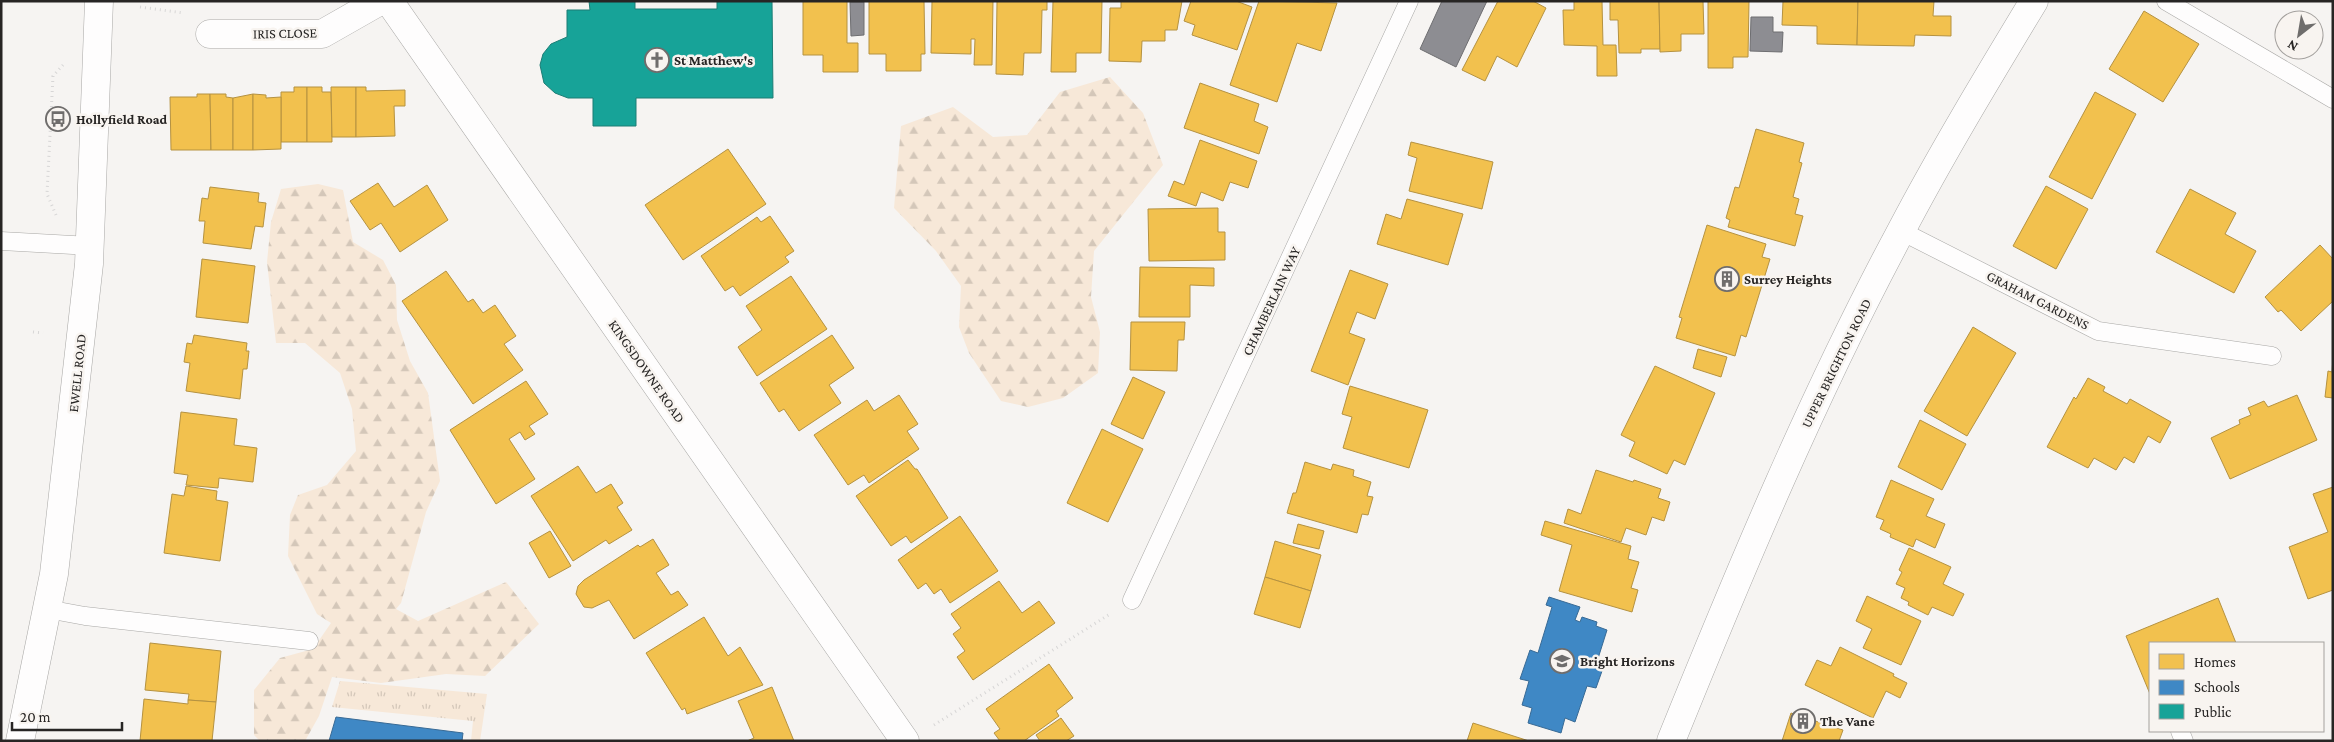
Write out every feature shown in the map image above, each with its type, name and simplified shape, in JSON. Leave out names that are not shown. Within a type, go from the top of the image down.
[{"type":"main road","name":"EWELL ROAD","points":[[20,741],[48,609],[61,521],[91,246],[99,1]]},
{"type":"main road","name":"IRIS CLOSE","points":[[210,34],[322,34],[380,1]]},
{"type":"main road","name":"KINGSDOWNE ROAD","points":[[389,1],[905,741]]},
{"type":"main road","name":"UPPER BRIGHTON ROAD","points":[[1672,741],[1722,614],[1797,441],[1901,231],[2034,1]]},
{"type":"lane","name":"CHAMBERLAIN WAY","points":[[1132,600],[1410,1]]},
{"type":"lane","points":[[2166,1],[2333,99]]},
{"type":"lane","name":"GRAHAM GARDENS","points":[[1901,231],[2098,331],[2272,356]]},
{"type":"lane","points":[[1,241],[91,246]]},
{"type":"lane","points":[[48,609],[85,616],[309,641]]},
{"type":"path","points":[[140,7],[203,16],[210,34]]},
{"type":"path","points":[[57,217],[47,194],[53,76],[64,62]]},
{"type":"path","points":[[33,332],[43,333]]},
{"type":"path","points":[[942,720],[1132,600]]},
{"type":"green space","points":[[1110,77],[1143,113],[1163,165],[1094,251],[1091,297],[1100,332],[1098,373],[1063,398],[1028,407],[1001,401],[969,353],[959,327],[961,286],[936,251],[894,208],[901,126],[953,107],[993,137],[1027,135],[1060,92]]},
{"type":"green space","points":[[318,184],[343,190],[353,242],[383,260],[396,285],[397,320],[410,361],[428,393],[440,481],[426,512],[401,603],[396,609],[418,621],[506,582],[539,624],[485,676],[446,674],[381,683],[332,677],[319,716],[305,741],[260,741],[254,735],[254,690],[280,658],[313,649],[331,623],[317,614],[288,556],[290,515],[298,495],[327,485],[356,451],[352,409],[340,373],[305,343],[276,343],[267,262],[271,222],[281,189]]},
{"type":"green space","points":[[340,681],[487,694],[480,741],[471,741],[473,721],[332,707]]},
{"type":"building: Homes","points":[[803,1],[847,1],[847,43],[858,43],[858,72],[823,72],[823,55],[803,55]]},
{"type":"building: Homes","points":[[869,1],[924,1],[925,54],[921,54],[921,71],[886,71],[886,54],[869,54]]},
{"type":"building: Homes","points":[[932,1],[993,1],[992,65],[974,65],[975,39],[971,39],[971,54],[931,53]]},
{"type":"building: Homes","points":[[997,1],[1047,1],[1047,10],[1042,10],[1041,53],[1024,53],[1023,75],[996,74]]},
{"type":"building: Homes","points":[[1053,1],[1102,1],[1101,53],[1076,53],[1076,72],[1051,72]]},
{"type":"building: Homes","points":[[1121,1],[1182,1],[1177,30],[1165,30],[1165,41],[1142,41],[1141,62],[1109,61],[1110,8],[1121,8]]},
{"type":"building: Homes","points":[[1191,1],[1236,1],[1252,7],[1237,50],[1192,35],[1195,25],[1184,21]]},
{"type":"building: Homes","points":[[1259,1],[1337,3],[1321,51],[1297,43],[1277,102],[1230,85]]},
{"type":"building: Homes","points":[[1498,1],[1533,1],[1546,8],[1517,67],[1497,56],[1485,81],[1462,70]]},
{"type":"building: Homes","points":[[1574,1],[1602,1],[1603,45],[1616,45],[1617,76],[1597,76],[1597,46],[1564,45],[1563,10],[1574,10]]},
{"type":"building: Homes","points":[[1610,1],[1659,1],[1660,49],[1641,49],[1641,53],[1619,53],[1618,20],[1610,20]]},
{"type":"building: Homes","points":[[1659,1],[1703,1],[1704,34],[1681,34],[1681,51],[1660,52]]},
{"type":"building: Homes","points":[[1708,1],[1749,1],[1748,57],[1733,57],[1733,68],[1708,68]]},
{"type":"building: Homes","points":[[1783,1],[1858,1],[1857,45],[1817,44],[1817,26],[1782,25]]},
{"type":"building: Homes","points":[[1858,1],[1934,1],[1933,16],[1951,16],[1951,36],[1915,35],[1914,46],[1857,45]]},
{"type":"building: Homes","points":[[2144,11],[2199,44],[2163,102],[2109,69]]},
{"type":"building: Homes","points":[[1200,83],[1259,104],[1254,121],[1268,127],[1259,154],[1184,128]]},
{"type":"building: Homes","points":[[294,87],[307,87],[307,142],[281,142],[281,92],[294,92]]},
{"type":"building: Homes","points":[[307,87],[322,87],[322,92],[331,92],[332,142],[307,142]]},
{"type":"building: Homes","points":[[331,87],[356,87],[356,137],[332,137]]},
{"type":"building: Homes","points":[[356,87],[366,87],[366,91],[405,90],[405,106],[394,106],[395,136],[356,137]]},
{"type":"building: Homes","points":[[2095,92],[2136,114],[2092,199],[2049,177]]},
{"type":"building: Homes","points":[[197,94],[210,94],[211,150],[171,150],[170,97],[197,97]]},
{"type":"building: Homes","points":[[210,94],[226,94],[226,97],[233,98],[233,150],[211,150]]},
{"type":"building: Homes","points":[[253,94],[253,150],[233,150],[233,98]]},
{"type":"building: Homes","points":[[253,94],[266,95],[266,98],[281,97],[281,149],[253,150]]},
{"type":"building: Homes","points":[[1756,129],[1804,143],[1799,162],[1802,163],[1793,197],[1799,199],[1795,214],[1803,216],[1795,246],[1728,227],[1730,220],[1726,218],[1735,187],[1739,188]]},
{"type":"building: Homes","points":[[1200,140],[1257,161],[1248,188],[1230,182],[1223,201],[1201,192],[1196,206],[1168,196],[1174,181],[1184,185]]},
{"type":"building: Homes","points":[[1411,142],[1493,162],[1482,209],[1409,191],[1417,158],[1408,155]]},
{"type":"building: Homes","points":[[728,149],[766,204],[683,260],[645,205]]},
{"type":"building: Homes","points":[[378,183],[394,207],[427,185],[448,220],[400,252],[381,223],[370,230],[350,201]]},
{"type":"building: Homes","points":[[2046,186],[2088,209],[2056,269],[2013,246]]},
{"type":"building: Homes","points":[[210,187],[259,193],[258,202],[266,203],[263,227],[255,226],[251,249],[203,243],[205,221],[199,221],[202,198],[208,199]]},
{"type":"building: Homes","points":[[2190,189],[2236,213],[2225,234],[2256,251],[2234,293],[2156,252]]},
{"type":"building: Homes","points":[[1407,199],[1463,214],[1448,265],[1377,244],[1386,214],[1401,219]]},
{"type":"building: Homes","points":[[1218,208],[1218,232],[1225,232],[1225,260],[1149,261],[1148,209]]},
{"type":"building: Homes","points":[[770,216],[794,251],[785,257],[789,262],[740,296],[733,286],[725,291],[701,256],[757,217],[761,222]]},
{"type":"building: Homes","name":"Surrey Heights","points":[[1707,225],[1766,244],[1762,257],[1770,259],[1746,337],[1741,335],[1735,356],[1676,338],[1682,318],[1679,317]]},
{"type":"building: Homes","points":[[2320,245],[2333,259],[2333,301],[2301,331],[2281,310],[2278,312],[2265,297]]},
{"type":"building: Homes","points":[[202,259],[255,266],[248,323],[196,317]]},
{"type":"building: Homes","points":[[1140,267],[1214,268],[1214,286],[1190,285],[1190,317],[1139,317]]},
{"type":"building: Homes","points":[[1350,270],[1388,284],[1375,319],[1357,312],[1349,333],[1365,339],[1348,385],[1311,371]]},
{"type":"building: Homes","points":[[446,271],[468,302],[473,299],[483,313],[495,305],[516,336],[504,344],[523,370],[473,404],[402,301]]},
{"type":"building: Homes","points":[[791,276],[827,329],[757,376],[738,347],[762,330],[746,306]]},
{"type":"building: Homes","points":[[1131,322],[1185,322],[1184,340],[1178,340],[1177,371],[1130,370]]},
{"type":"building: Homes","points":[[1973,327],[2016,353],[1967,436],[1924,411]]},
{"type":"building: Homes","points":[[194,335],[247,343],[246,351],[249,351],[247,369],[243,369],[240,399],[186,391],[190,363],[184,362],[187,343],[192,344]]},
{"type":"building: Homes","points":[[832,335],[854,368],[829,385],[841,403],[799,431],[784,409],[779,412],[760,383]]},
{"type":"building: Homes","points":[[1698,349],[1727,357],[1721,377],[1693,368]]},
{"type":"building: Homes","points":[[2333,357],[2333,398],[2325,397],[2328,371],[2332,372]]},
{"type":"building: Homes","points":[[1655,366],[1715,393],[1685,465],[1674,460],[1667,474],[1629,456],[1635,442],[1621,435]]},
{"type":"building: Homes","points":[[1133,377],[1165,392],[1143,439],[1111,424]]},
{"type":"building: Homes","points":[[2088,378],[2105,387],[2103,391],[2127,404],[2130,399],[2171,422],[2160,443],[2148,436],[2134,463],[2124,457],[2116,470],[2094,458],[2088,468],[2047,447],[2074,397],[2076,399]]},
{"type":"building: Homes","points":[[526,381],[548,414],[529,426],[535,434],[525,440],[520,432],[509,439],[535,479],[496,504],[450,430]]},
{"type":"building: Homes","points":[[1350,386],[1428,410],[1409,468],[1343,448],[1352,417],[1342,414]]},
{"type":"building: Homes","points":[[899,395],[918,424],[907,431],[919,449],[869,483],[864,475],[848,485],[814,435],[867,400],[874,411]]},
{"type":"building: Homes","points":[[2297,395],[2317,440],[2230,479],[2211,438],[2240,424],[2239,420],[2251,415],[2248,408],[2264,401],[2268,407]]},
{"type":"building: Homes","points":[[181,412],[237,419],[234,445],[257,448],[253,482],[219,478],[218,488],[186,485],[188,475],[174,473]]},
{"type":"building: Homes","points":[[1920,420],[1966,444],[1942,490],[1898,467]]},
{"type":"building: Homes","points":[[1102,429],[1143,449],[1108,522],[1067,503]]},
{"type":"building: Homes","points":[[908,460],[917,469],[948,518],[911,543],[906,536],[891,546],[856,496]]},
{"type":"building: Homes","points":[[1305,462],[1331,470],[1333,464],[1354,470],[1353,476],[1371,482],[1367,496],[1373,497],[1368,515],[1362,514],[1357,533],[1287,513],[1293,493],[1296,493]]},
{"type":"building: Homes","points":[[578,466],[596,493],[611,484],[623,503],[617,507],[632,530],[609,544],[606,540],[573,561],[531,496]]},
{"type":"building: Homes","points":[[1596,470],[1661,489],[1658,498],[1670,502],[1664,521],[1652,517],[1646,535],[1626,528],[1621,542],[1564,523],[1568,509],[1581,514]]},
{"type":"building: Homes","points":[[1891,480],[1934,499],[1926,516],[1945,524],[1935,548],[1916,539],[1913,547],[1890,537],[1891,534],[1880,529],[1884,520],[1876,517]]},
{"type":"building: Homes","points":[[186,486],[217,491],[216,500],[228,502],[220,561],[164,553],[172,494],[184,496]]},
{"type":"building: Homes","points":[[2333,487],[2333,590],[2308,599],[2289,547],[2328,532],[2313,494]]},
{"type":"building: Homes","points":[[960,516],[998,571],[950,603],[941,589],[934,594],[926,583],[918,589],[898,560]]},
{"type":"building: Homes","points":[[1545,521],[1631,546],[1628,559],[1639,562],[1631,588],[1638,590],[1632,612],[1559,591],[1572,545],[1541,535]]},
{"type":"building: Homes","points":[[1298,524],[1324,531],[1319,549],[1293,543]]},
{"type":"building: Homes","points":[[550,531],[571,566],[549,578],[529,543]]},
{"type":"building: Homes","points":[[653,539],[669,565],[656,573],[671,595],[678,591],[688,605],[634,639],[609,600],[592,608],[584,607],[576,594],[578,586],[584,580],[638,545],[640,547]]},
{"type":"building: Homes","points":[[1275,541],[1321,555],[1311,591],[1265,577]]},
{"type":"building: Homes","points":[[1909,548],[1951,567],[1943,584],[1964,594],[1953,616],[1932,607],[1928,615],[1908,605],[1909,602],[1901,598],[1905,588],[1896,584],[1902,572],[1899,570]]},
{"type":"building: Homes","points":[[1265,577],[1311,591],[1300,628],[1254,614]]},
{"type":"building: Homes","points":[[999,581],[1022,613],[1039,601],[1055,623],[973,680],[957,657],[965,651],[953,634],[961,628],[951,614]]},
{"type":"building: Homes","points":[[1867,596],[1921,621],[1901,665],[1863,648],[1872,629],[1856,621]]},
{"type":"building: Homes","points":[[2218,598],[2236,642],[2149,642],[2149,692],[2126,636]]},
{"type":"building: Homes","points":[[704,617],[728,656],[740,647],[763,685],[687,714],[685,708],[682,710],[646,653]]},
{"type":"building: Homes","points":[[150,643],[221,651],[216,702],[188,700],[189,694],[145,690]]},
{"type":"building: Homes","points":[[1840,647],[1894,674],[1893,676],[1907,683],[1900,698],[1886,691],[1873,718],[1805,685],[1817,660],[1831,666]]},
{"type":"building: Homes","points":[[1049,664],[1073,698],[1056,711],[1059,716],[1024,741],[1000,741],[994,733],[1000,729],[986,709]]},
{"type":"building: Homes","points":[[772,687],[794,741],[747,741],[754,738],[738,701]]},
{"type":"building: Homes","points":[[144,699],[188,704],[188,700],[216,702],[212,741],[140,741]]},
{"type":"building: Homes","name":"The Vane","points":[[1791,713],[1843,730],[1839,741],[1782,741]]},
{"type":"building: Homes","points":[[1061,718],[1074,736],[1066,741],[1040,741],[1036,735]]},
{"type":"building: Homes","points":[[1473,723],[1529,741],[1467,741]]},
{"type":"building: Schools","name":"Bright Horizons","points":[[1549,597],[1580,607],[1575,620],[1580,622],[1582,617],[1597,622],[1596,626],[1607,630],[1595,668],[1602,671],[1596,688],[1587,686],[1575,722],[1565,718],[1561,733],[1528,723],[1532,708],[1522,705],[1529,681],[1520,679],[1530,650],[1538,653],[1552,607],[1546,605]]},
{"type":"building: Schools","points":[[336,717],[463,733],[462,741],[329,741]]},
{"type":"building: Public","name":"St Matthew's","points":[[589,1],[635,1],[635,9],[717,9],[717,1],[772,1],[773,98],[636,98],[636,126],[593,126],[593,98],[568,98],[555,93],[544,83],[540,65],[543,54],[551,44],[567,37],[567,10],[590,10]]},
{"type":"building: Industry","points":[[1442,1],[1487,1],[1456,67],[1420,49]]},
{"type":"building: Industry","points":[[850,2],[864,2],[864,35],[851,36]]},
{"type":"building: Industry","points":[[1751,17],[1773,17],[1773,32],[1783,32],[1782,52],[1750,51]]},
{"type":"place","name":"St Matthew's","points":[[657,60]]},
{"type":"place","name":"Hollyfield Road","points":[[58,119]]},
{"type":"place","name":"Surrey Heights","points":[[1727,279]]},
{"type":"place","name":"Bright Horizons","points":[[1562,661]]},
{"type":"place","name":"The Vane","points":[[1803,721]]}]
